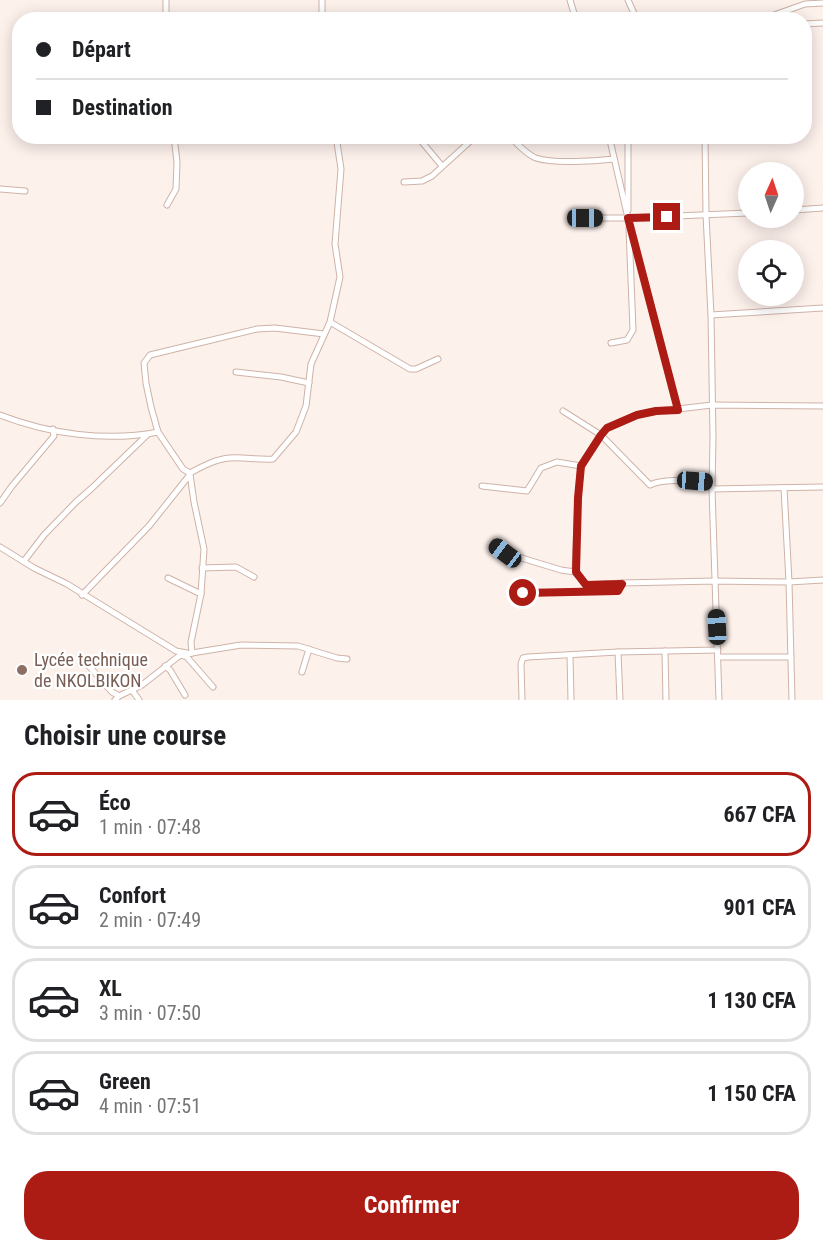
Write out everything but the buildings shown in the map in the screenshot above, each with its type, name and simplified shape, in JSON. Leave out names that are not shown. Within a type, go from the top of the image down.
[{"type":"street","points":[[783,12],[806,4],[823,3]]},
{"type":"street","points":[[167,205],[176,189],[175,144]]},
{"type":"street","points":[[82,595],[149,526],[190,472],[208,463],[227,458],[273,459],[296,432],[306,406],[311,364],[330,322],[340,277],[335,244],[341,169],[337,144]]},
{"type":"street","points":[[424,144],[442,166]]},
{"type":"street","points":[[404,182],[432,176],[467,144]]},
{"type":"street","points":[[519,144],[534,157],[542,160],[614,159]]},
{"type":"street","points":[[611,144],[678,410]]},
{"type":"street","points":[[611,343],[627,340],[633,330],[628,218],[628,144]]},
{"type":"street","points":[[705,144],[719,700]]},
{"type":"street","points":[[0,189],[24,191]]},
{"type":"street","points":[[804,209],[823,208]]},
{"type":"street","points":[[585,218],[738,213]]},
{"type":"street","points":[[711,315],[823,308]]},
{"type":"street","points":[[330,322],[410,369],[416,369],[438,359]]},
{"type":"street","points":[[190,472],[183,469],[159,432],[146,383],[144,363],[150,355],[257,328],[324,334]]},
{"type":"street","points":[[236,372],[309,383]]},
{"type":"street","points":[[823,405],[712,405],[637,415],[607,428],[581,466],[576,572],[586,585],[823,580]]},
{"type":"street","points":[[563,411],[601,435],[650,485],[683,480],[707,482],[712,489]]},
{"type":"street","points":[[0,415],[65,433],[109,436],[147,435],[159,432]]},
{"type":"street","points":[[0,503],[54,436],[53,429]]},
{"type":"street","points":[[24,561],[44,535],[76,502],[147,435]]},
{"type":"street","points":[[482,486],[526,491],[541,468],[557,462],[581,466]]},
{"type":"street","points":[[190,472],[204,549],[201,594],[191,642],[192,653]]},
{"type":"street","points":[[712,489],[823,487]]},
{"type":"street","points":[[784,488],[792,700]]},
{"type":"street","points":[[494,544],[505,553],[561,570],[576,572]]},
{"type":"street","points":[[0,547],[34,568],[67,584],[176,651],[192,653]]},
{"type":"street","points":[[202,568],[236,567],[254,577]]},
{"type":"street","points":[[168,578],[201,594]]},
{"type":"street","points":[[523,593],[618,591],[622,584]]},
{"type":"street","points":[[88,665],[117,698],[142,685],[179,656],[192,653],[241,645],[298,646],[336,658],[347,659]]},
{"type":"street","points":[[302,672],[309,649]]},
{"type":"street","points":[[522,700],[520,664],[523,658],[528,657],[665,651],[791,657]]},
{"type":"street","points":[[665,651],[666,700]]},
{"type":"street","points":[[618,652],[620,700]]},
{"type":"street","points":[[570,655],[571,700]]},
{"type":"street","points":[[179,656],[186,656],[213,687]]},
{"type":"street","points":[[165,666],[171,670],[185,695]]},
{"type":"street","points":[[132,690],[139,700]]},
{"type":"place","name":"Lycée technique de NKOLBIKON","points":[[22,670]]},
{"type":"route","points":[[523,593],[618,591],[622,584],[586,585],[576,572],[581,466],[607,428],[637,415],[678,410],[628,218],[667,217]]}]
